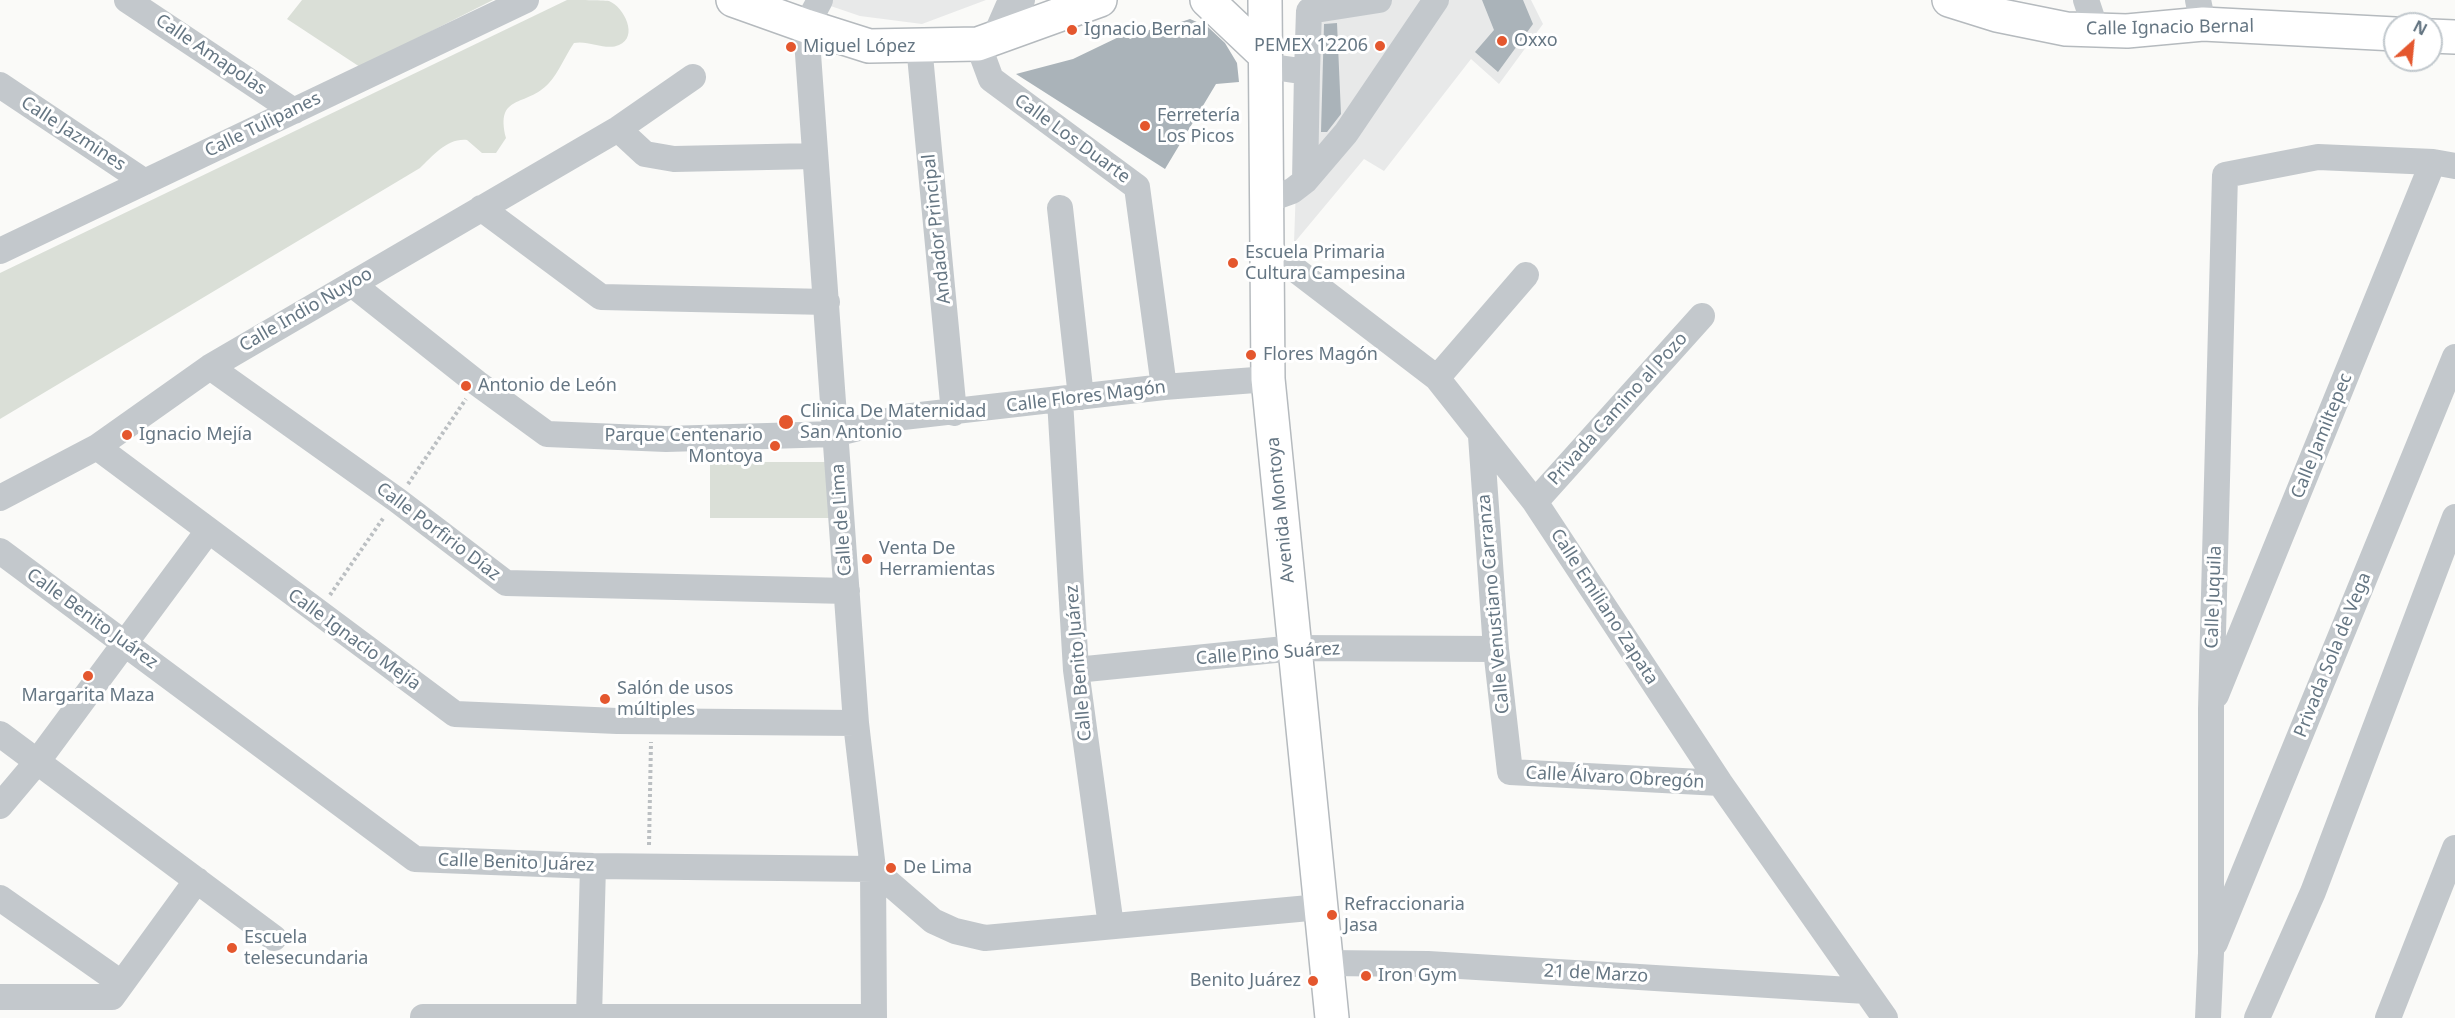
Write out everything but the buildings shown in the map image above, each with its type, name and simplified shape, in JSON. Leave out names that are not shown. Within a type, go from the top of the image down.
[{"type":"main road","points":[[733,0],[813,13],[869,46],[986,42],[1094,1]]},
{"type":"main road","points":[[1207,0],[1266,61]]},
{"type":"main road","name":"Calle Ignacio Bernal","points":[[1949,0],[1997,15],[2066,29],[2091,15],[2127,31],[2201,12],[2383,33]]},
{"type":"main road","name":"Avenida Montoya","points":[[1267,4],[1268,379],[1332,1018]]},
{"type":"street","name":"Calle Amapolas","points":[[127,0],[294,111]]},
{"type":"street","name":"Calle Tulipanes","points":[[0,251],[526,0]]},
{"type":"street","points":[[986,42],[1008,7],[1022,0]]},
{"type":"street","points":[[1305,181],[1310,6],[1379,0]]},
{"type":"street","points":[[1267,200],[1292,191],[1305,181],[1346,133],[1436,0]]},
{"type":"street","name":"Calle de Lima","points":[[813,13],[814,156],[827,302],[856,723],[873,869],[874,1018]]},
{"type":"street","name":"Calle Los Duarte","points":[[986,42],[991,79],[1137,187],[1164,387]]},
{"type":"street","name":"Andador Principal","points":[[919,45],[954,413]]},
{"type":"street","points":[[1266,61],[1307,72]]},
{"type":"street","name":"Calle Indio Nuyoo","points":[[0,498],[97,447],[210,367],[618,129],[693,77]]},
{"type":"street","name":"Calle Jazmines","points":[[0,86],[145,182]]},
{"type":"street","points":[[618,129],[645,154],[674,159],[814,156]]},
{"type":"street","name":"Calle Juquila","points":[[2208,1018],[2211,953],[2211,709],[2225,175],[2318,157],[2444,164]]},
{"type":"street","name":"Calle Jamiltepec","points":[[2211,709],[2444,164]]},
{"type":"street","points":[[481,208],[601,297],[827,302]]},
{"type":"street","name":"Calle Benito Juárez","points":[[1060,208],[1071,398],[1076,670],[1111,926]]},
{"type":"street","name":"Calle Emiliano Zapata","points":[[1268,248],[1437,378],[1535,502],[1720,783],[1885,1018]]},
{"type":"street","points":[[1437,378],[1526,275]]},
{"type":"street","name":"Calle Flores Magón","points":[[352,284],[477,383],[547,434],[666,439],[835,434],[903,417],[954,413],[1164,387],[1268,379]]},
{"type":"street","name":"Privada Camino al Pozo","points":[[1535,502],[1702,316]]},
{"type":"street","name":"Privada Sola de Vega","points":[[2211,953],[2455,357]]},
{"type":"street","name":"Calle Porfirio Díaz","points":[[210,367],[397,500],[506,583],[847,591]]},
{"type":"street","name":"Calle Venustiano Carranza","points":[[1481,436],[1496,649],[1510,772]]},
{"type":"street","name":"Calle Ignacio Mejía","points":[[97,447],[455,714],[856,723]]},
{"type":"street","points":[[2257,1018],[2313,892],[2455,517]]},
{"type":"street","points":[[0,806],[37,762],[208,531]]},
{"type":"street","name":"Calle Benito Juárez","points":[[0,551],[415,859],[593,866],[873,869]]},
{"type":"street","name":"Calle Pino Suárez","points":[[1076,670],[1295,648],[1496,649]]},
{"type":"street","points":[[0,734],[274,938]]},
{"type":"street","name":"Calle Álvaro Obregón","points":[[1510,772],[1720,783]]},
{"type":"street","points":[[2388,1018],[2455,848]]},
{"type":"street","points":[[589,1017],[593,866]]},
{"type":"street","points":[[873,869],[933,921],[955,932],[985,938],[1320,907]]},
{"type":"street","points":[[0,997],[111,997],[197,880]]},
{"type":"street","points":[[0,898],[121,983]]},
{"type":"street","name":"21 de Marzo","points":[[1325,963],[1428,964],[1866,990]]},
{"type":"street","points":[[423,1017],[874,1018]]},
{"type":"path","points":[[648,866],[651,720]]},
{"type":"shaded area","points":[[302,0],[493,0],[360,67],[287,19]]},
{"type":"shaded area","points":[[567,0],[609,1],[615,4],[627,22],[628,36],[625,41],[614,47],[574,43],[549,83],[540,91],[509,107],[505,114],[504,124],[506,138],[496,153],[482,153],[467,140],[447,145],[420,168],[0,419],[0,273]]},
{"type":"shaded area","points":[[813,0],[986,0],[922,24],[860,16]]},
{"type":"shaded area","points":[[1315,0],[1531,0],[1543,24],[1499,84],[1471,59],[1384,171],[1364,159],[1294,243],[1302,15]]},
{"type":"shaded area","points":[[710,462],[828,462],[832,518],[710,518]]},
{"type":"place","name":"Ignacio Bernal","points":[[1072,30]]},
{"type":"place","name":"Oxxo","points":[[1502,41]]},
{"type":"place","name":"PEMEX 12206","points":[[1380,46]]},
{"type":"place","name":"Miguel López","points":[[791,47]]},
{"type":"place","name":"Ferretería Los Picos","points":[[1145,126]]},
{"type":"place","name":"Escuela Primaria Cultura Campesina","points":[[1233,263]]},
{"type":"place","name":"Flores Magón","points":[[1251,355]]},
{"type":"place","name":"Antonio de León","points":[[466,386]]},
{"type":"place","name":"Clinica De Maternidad San Antonio","points":[[786,422]]},
{"type":"place","name":"Ignacio Mejía","points":[[127,435]]},
{"type":"place","name":"Parque Centenario Montoya","points":[[775,446]]},
{"type":"place","name":"Venta De Herramientas","points":[[867,559]]},
{"type":"place","name":"Margarita Maza","points":[[88,676]]},
{"type":"place","name":"Salón de usos múltiples","points":[[605,699]]},
{"type":"place","name":"De Lima","points":[[891,868]]},
{"type":"place","name":"Refraccionaria Jasa","points":[[1332,915]]},
{"type":"place","name":"Escuela telesecundaria","points":[[232,948]]},
{"type":"place","name":"Iron Gym","points":[[1366,976]]},
{"type":"place","name":"Benito Juárez","points":[[1313,981]]}]
